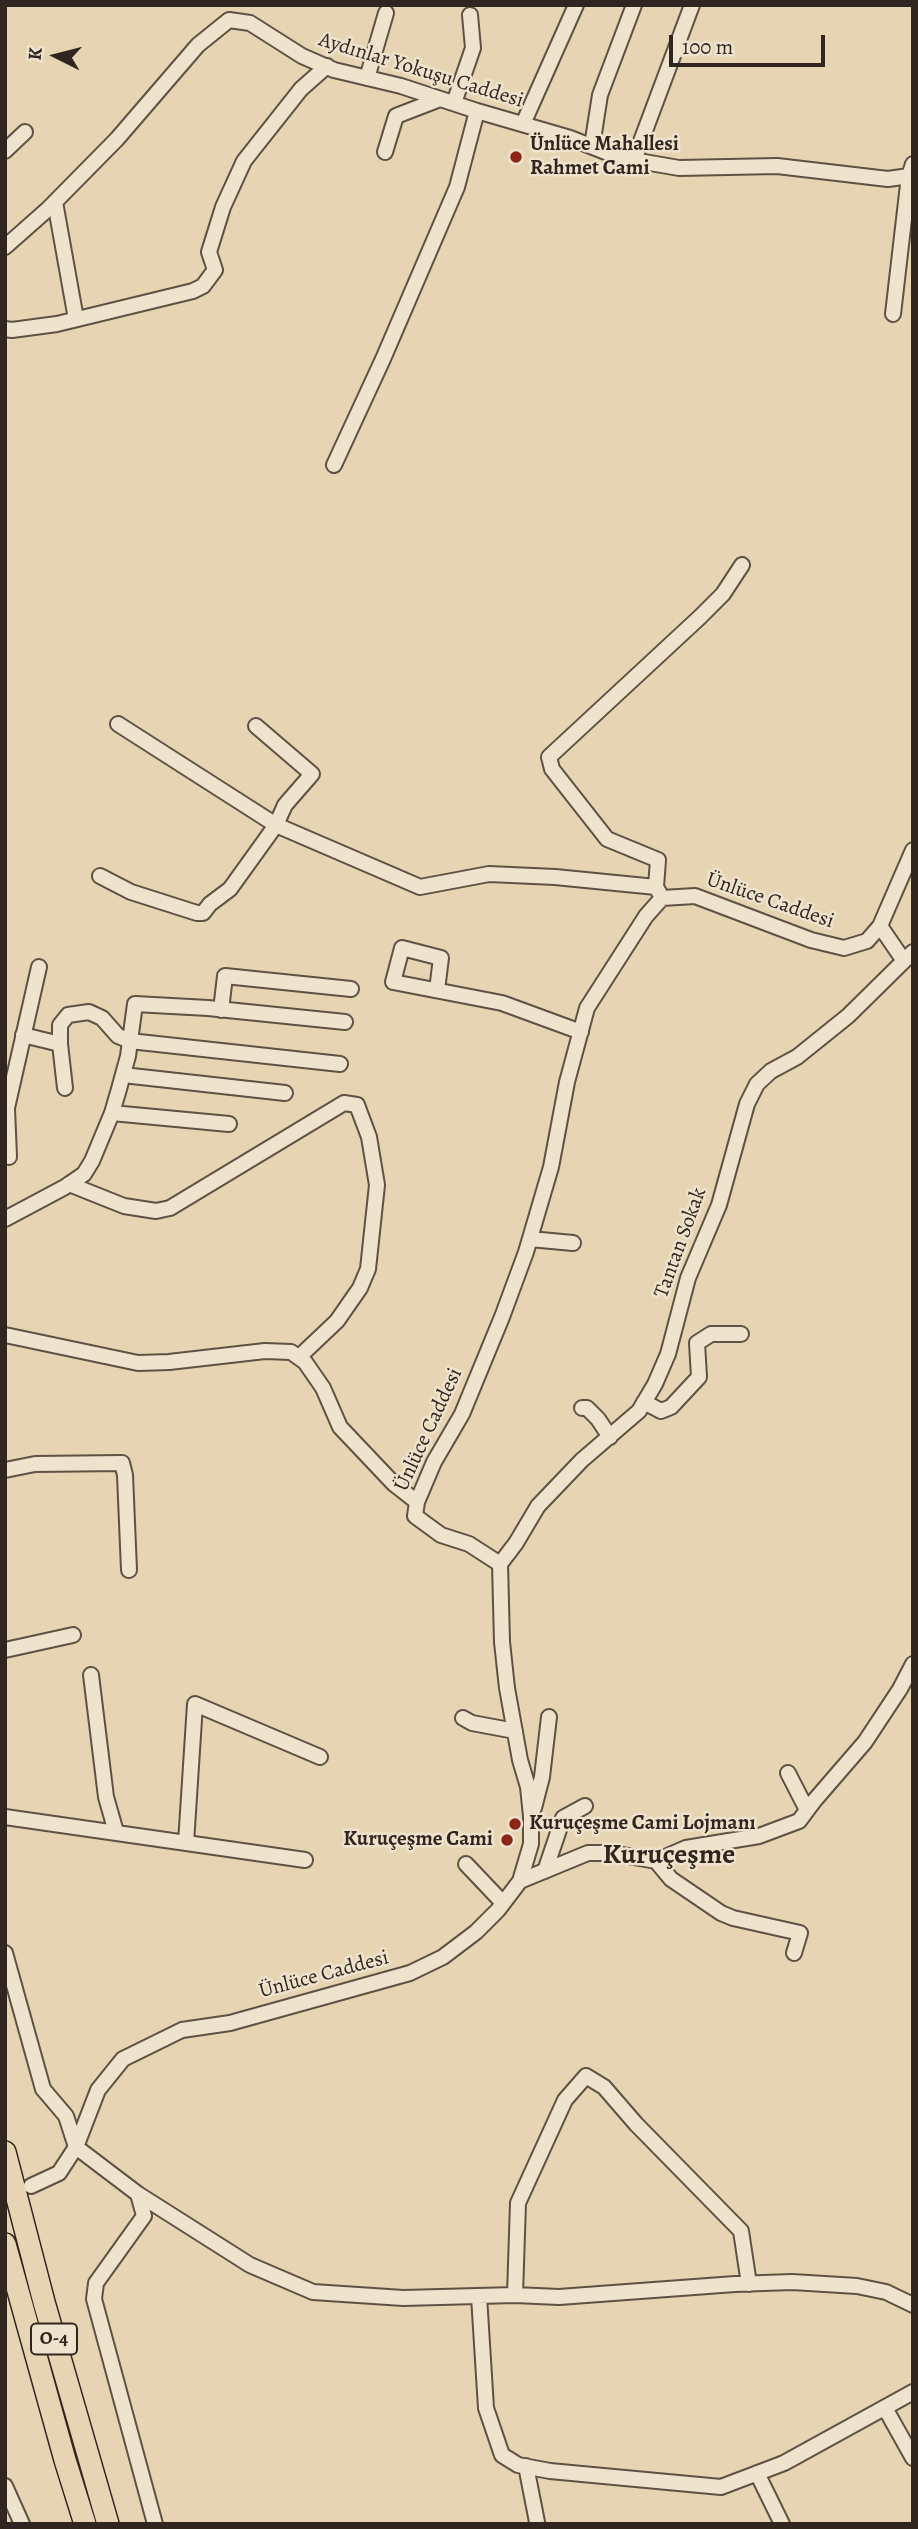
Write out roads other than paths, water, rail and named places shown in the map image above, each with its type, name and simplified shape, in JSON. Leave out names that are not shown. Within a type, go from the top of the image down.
[{"type":"highway","name":"O-4","points":[[5,2152],[44,2302],[108,2524]]},
{"type":"highway","name":"O-4","points":[[5,2244],[61,2448],[85,2524]]},
{"type":"street","points":[[523,124],[576,5]]},
{"type":"street","points":[[592,146],[600,95],[634,5]]},
{"type":"street","points":[[634,160],[692,5]]},
{"type":"street","points":[[367,78],[386,13]]},
{"type":"street","points":[[385,152],[396,116],[447,101],[473,48],[470,15]]},
{"type":"street","name":"Aydınlar Yokuşu Caddesi","points":[[5,247],[55,202],[117,138],[198,45],[229,20],[250,23],[302,56],[327,66],[523,124],[621,158],[679,168],[777,166],[888,178],[911,170]]},
{"type":"street","points":[[5,329],[76,319],[193,291],[203,285],[215,270],[209,252],[223,207],[244,161],[302,89],[327,66]]},
{"type":"street","points":[[334,465],[457,187],[477,111]]},
{"type":"street","points":[[5,151],[25,132]]},
{"type":"street","points":[[892,314],[911,170]]},
{"type":"street","points":[[55,202],[76,319]]},
{"type":"street","points":[[118,724],[276,825],[420,887],[489,874],[555,877],[659,892],[657,860],[607,839],[552,769],[549,757],[700,618],[723,594],[743,565]]},
{"type":"street","points":[[100,876],[158,903],[203,914],[210,904],[230,889],[276,825],[285,805],[312,774],[256,726]]},
{"type":"street","points":[[909,957],[880,926],[913,850]]},
{"type":"street","name":"Ünlüce Caddesi","points":[[31,2186],[59,2173],[76,2147],[99,2090],[123,2059],[182,2030],[229,2023],[410,1973],[443,1957],[476,1932],[520,1881],[531,1844],[531,1816],[502,1642],[500,1564],[468,1544],[441,1535],[426,1526],[415,1516],[416,1502],[434,1462],[462,1414],[502,1317],[530,1239],[551,1167],[567,1082],[587,1008],[659,892],[695,896],[811,940],[844,948],[867,941],[880,926]]},
{"type":"street","name":"Tantan Sokak","points":[[500,1564],[538,1506],[582,1461],[639,1411],[644,1402],[668,1354],[688,1278],[719,1205],[747,1104],[757,1084],[848,1016],[909,957]]},
{"type":"street","points":[[9,1157],[7,1108],[39,967]]},
{"type":"street","points":[[221,1010],[225,976],[351,989]]},
{"type":"street","points":[[437,990],[502,1003],[581,1031]]},
{"type":"street","points":[[5,1219],[69,1184],[83,1174],[92,1161],[113,1113],[130,1041],[135,1004],[345,1023]]},
{"type":"street","points":[[65,1088],[60,1025],[68,1014],[89,1012],[102,1018],[118,1036],[130,1041],[341,1064]]},
{"type":"street","points":[[23,1035],[60,1044]]},
{"type":"street","points":[[123,1075],[285,1093]]},
{"type":"street","points":[[69,1184],[124,1206],[156,1211],[170,1208],[344,1103],[357,1105],[369,1137],[377,1185],[368,1269],[360,1288],[337,1321],[299,1357]]},
{"type":"street","points":[[113,1113],[229,1124]]},
{"type":"street","points":[[530,1239],[573,1243]]},
{"type":"street","points":[[697,1343],[711,1334],[741,1334]]},
{"type":"street","points":[[5,1335],[138,1363],[265,1351],[292,1352],[305,1362],[323,1388],[340,1426],[394,1484],[416,1502]]},
{"type":"street","points":[[673,1335],[686,1336],[697,1343]]},
{"type":"street","points":[[644,1402],[662,1411],[671,1407],[699,1377],[697,1343]]},
{"type":"street","points":[[583,1408],[587,1408],[598,1419],[610,1437]]},
{"type":"street","points":[[5,1470],[35,1464],[122,1463],[125,1475],[129,1570]]},
{"type":"street","points":[[5,1650],[73,1635]]},
{"type":"street","points":[[520,1881],[588,1853],[612,1853],[656,1861],[685,1847],[759,1836],[799,1821],[865,1742],[913,1664]]},
{"type":"street","points":[[91,1675],[106,1797],[116,1832]]},
{"type":"street","points":[[186,1843],[195,1704],[320,1757]]},
{"type":"street","points":[[531,1816],[542,1777],[549,1717]]},
{"type":"street","points":[[463,1718],[472,1723],[515,1731]]},
{"type":"street","points":[[788,1773],[807,1810]]},
{"type":"street","points":[[545,1871],[563,1818],[585,1807]]},
{"type":"street","points":[[5,1817],[305,1860]]},
{"type":"street","points":[[656,1861],[671,1879],[721,1913],[800,1933],[794,1953]]},
{"type":"street","points":[[466,1864],[503,1903]]},
{"type":"street","points":[[5,1953],[43,2090],[66,2116],[76,2147],[138,2194],[250,2265],[313,2292],[403,2298],[515,2295],[559,2297],[792,2282],[857,2286],[886,2292],[913,2305]]},
{"type":"street","points":[[515,2295],[518,2203],[565,2100],[586,2076],[604,2087],[636,2124],[741,2231],[749,2284]]},
{"type":"street","points":[[138,2194],[144,2216],[96,2283],[94,2299],[155,2524]]},
{"type":"street","points":[[479,2296],[486,2409],[502,2455],[526,2466],[576,2474],[721,2487],[784,2463],[913,2392]]},
{"type":"street","points":[[886,2408],[913,2458]]},
{"type":"street","points":[[526,2466],[537,2522]]},
{"type":"street","points":[[757,2473],[782,2524]]},
{"type":"street","points":[[5,2486],[22,2524]]},
{"type":"place","name":"Ünlüce Mahallesi Rahmet Cami","points":[[516,157]]},
{"type":"place","name":"Kuruçeşme Cami Lojmanı","points":[[515,1824]]},
{"type":"place","name":"Kuruçeşme Cami","points":[[507,1840]]},
{"type":"district","name":"Kuruçeşme","points":[[669,1856]]}]
